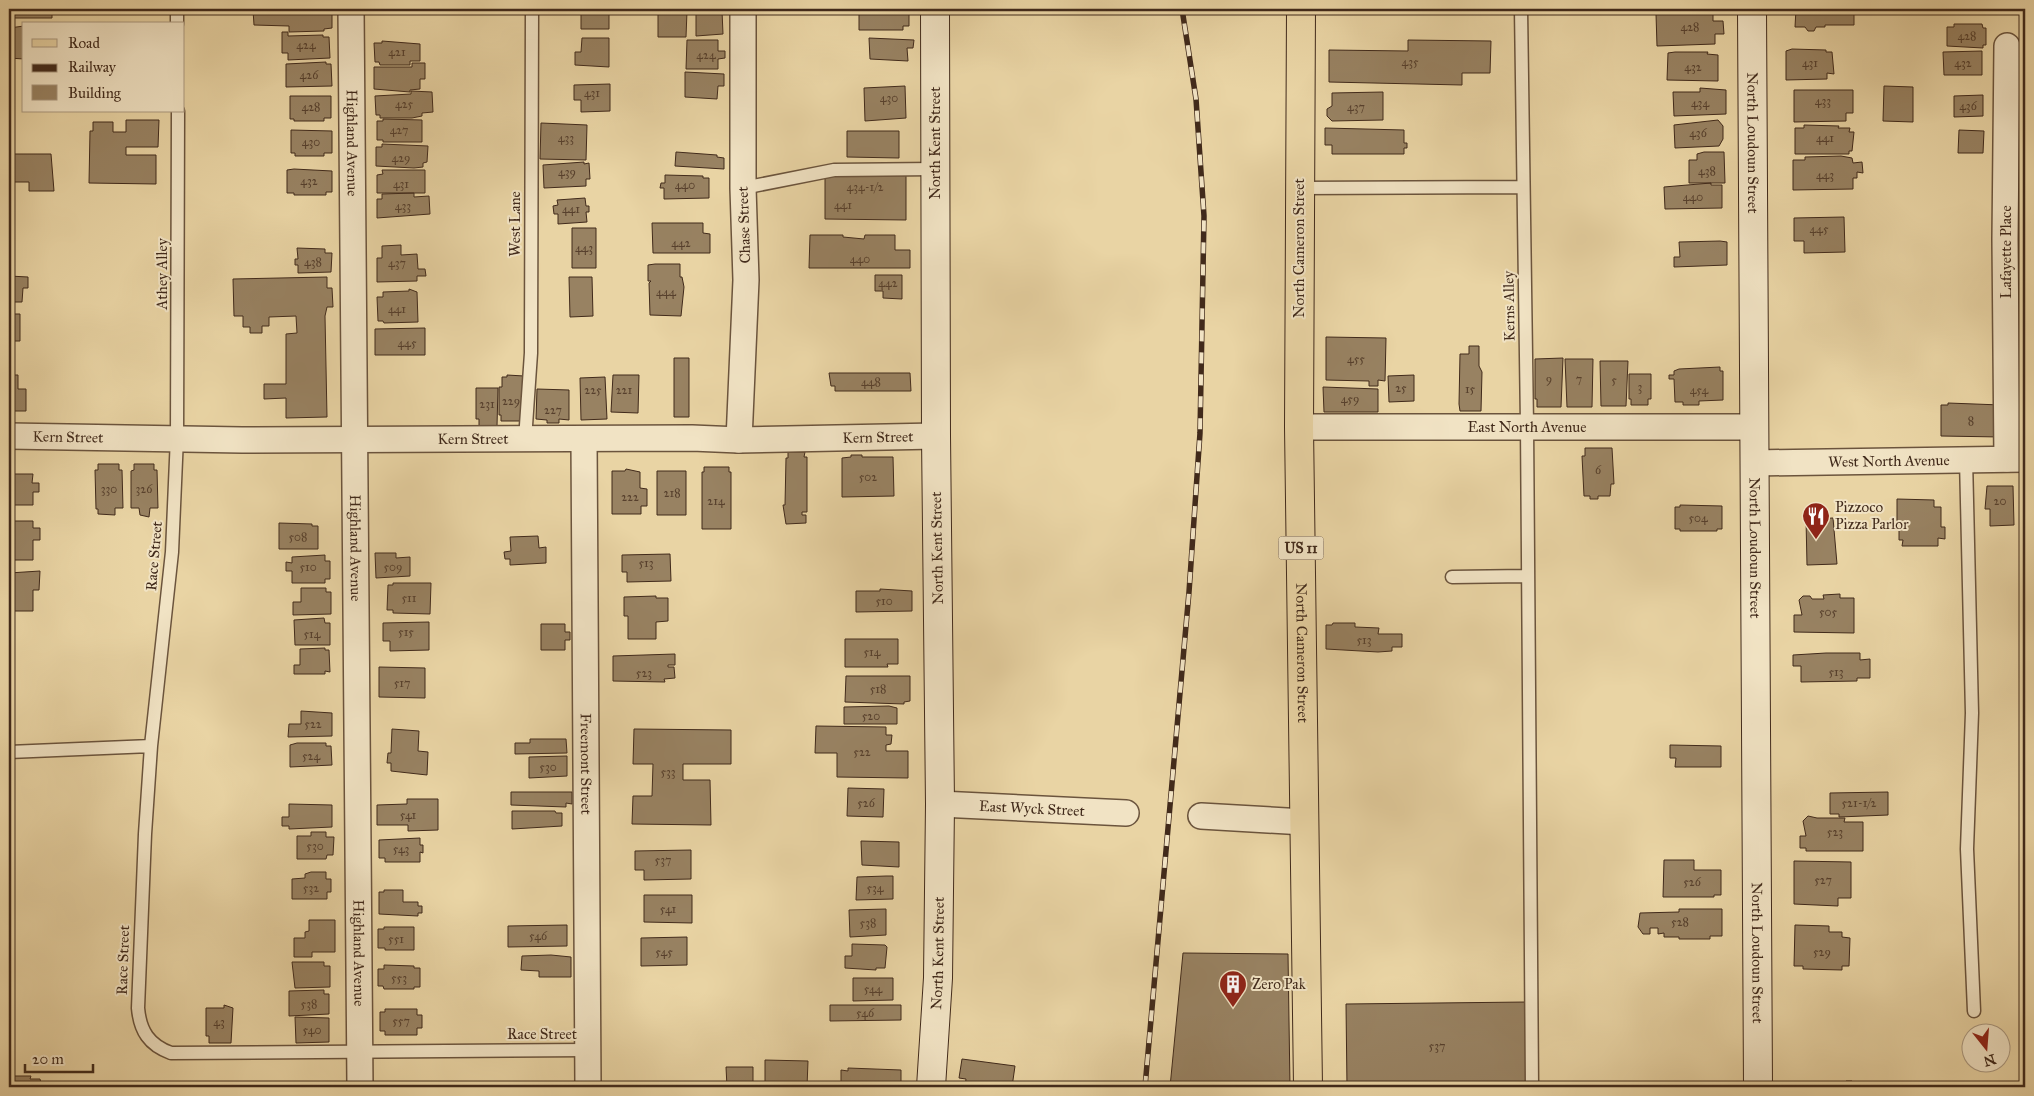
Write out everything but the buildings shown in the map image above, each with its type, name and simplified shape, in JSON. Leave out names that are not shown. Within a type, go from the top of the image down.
[{"type":"main road","name":"North Cameron Street","points":[[1301,9],[1299,427],[1308,1087]]},
{"type":"street","name":"Highland Avenue","points":[[351,9],[360,1087]]},
{"type":"street","name":"Chase Street","points":[[739,440],[746,280],[743,188],[743,9]]},
{"type":"street","name":"North Kent Street","points":[[931,1087],[938,978],[940,804],[936,436],[936,9]]},
{"type":"street","name":"North Loudoun Street","points":[[1752,9],[1758,1087]]},
{"type":"street","name":"Lafayette Place","points":[[2007,46],[2005,230],[2016,459]]},
{"type":"street","name":"East North Avenue","points":[[1299,427],[1754,426]]},
{"type":"street","name":"Kern Street","points":[[9,436],[177,437],[242,440],[584,440],[692,438],[739,440],[936,436]]},
{"type":"street","name":"Freemont Street","points":[[584,440],[588,1087]]},
{"type":"street","name":"West North Avenue","points":[[1754,463],[2016,459]]},
{"type":"street","name":"East Wyck Street","points":[[940,804],[1126,813]]},
{"type":"street","points":[[1201,816],[1304,822]]},
{"type":"lane","points":[[177,9],[177,22]]},
{"type":"lane","name":"West Lane","points":[[525,440],[531,353],[532,9]]},
{"type":"lane","name":"Kerns Alley","points":[[1521,9],[1527,426],[1532,1087]]},
{"type":"lane","name":"Athey Alley","points":[[177,437],[178,112]]},
{"type":"lane","points":[[743,188],[834,170],[935,169]]},
{"type":"lane","points":[[1299,188],[1523,187]]},
{"type":"lane","name":"Race Street","points":[[177,437],[172,552],[145,834],[138,1008],[139,1022],[146,1038],[157,1048],[171,1053],[588,1050]]},
{"type":"lane","points":[[1966,459],[1972,713],[1967,849],[1974,1010]]},
{"type":"lane","points":[[1452,577],[1528,576]]},
{"type":"lane","points":[[9,752],[152,746]]},
{"type":"railway","points":[[1145,1087],[1189,592],[1200,433],[1204,216],[1196,99],[1182,9]]},
{"type":"place","name":"Pizzoco Pizza Parlor","points":[[1816,540]]},
{"type":"place","name":"Zero Pak","points":[[1233,1008]]}]
